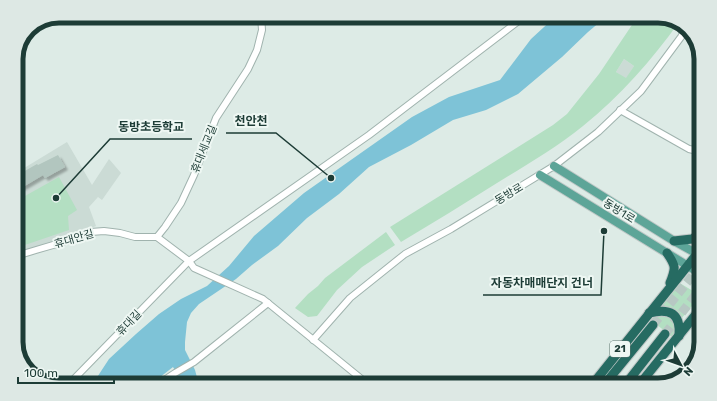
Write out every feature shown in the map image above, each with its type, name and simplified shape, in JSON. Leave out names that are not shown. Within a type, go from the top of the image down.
[{"type":"highway","points":[[674,242],[694,238]]},
{"type":"highway","points":[[662,298],[671,282],[675,269],[667,253]]},
{"type":"highway","name":"21","points":[[598,378],[694,259]]},
{"type":"highway","points":[[649,313],[663,310],[674,316],[680,327],[679,336]]},
{"type":"highway","points":[[645,378],[694,317]]},
{"type":"highway","points":[[689,323],[694,319]]},
{"type":"highway","name":"21","points":[[610,378],[653,325]]},
{"type":"highway","points":[[630,378],[665,334]]},
{"type":"main road","name":"동방1로","points":[[554,166],[674,242],[694,250]]},
{"type":"main road","name":"동방1로","points":[[540,175],[694,270]]},
{"type":"street","name":"휴대세교길","points":[[157,237],[181,203],[194,175],[216,118],[248,69],[257,50],[262,30],[262,23]]},
{"type":"street","name":"휴대길","points":[[75,378],[189,261],[369,135],[516,23]]},
{"type":"street","name":"동방로","points":[[313,340],[350,298],[405,254],[540,175],[598,132],[641,90],[683,33]]},
{"type":"street","points":[[620,110],[689,149],[694,150]]},
{"type":"street","name":"휴대안길","points":[[23,254],[91,232],[104,231],[135,237],[157,237]]},
{"type":"street","points":[[157,237],[189,261],[194,268],[266,301],[360,378]]},
{"type":"street","points":[[168,378],[194,362],[266,301]]},
{"type":"shaded area","points":[[624,59],[634,66],[626,79],[616,72]]},
{"type":"shaded area","points":[[67,142],[92,185],[109,159],[121,173],[102,200],[98,197],[89,207],[96,226],[69,238],[23,251],[23,169]]},
{"type":"green space","points":[[633,23],[663,23],[675,27],[658,50],[623,90],[583,126],[562,142],[401,242],[390,227],[553,125],[567,114],[599,74]],"holes":[[[624,59],[634,66],[626,78],[616,72]]]},
{"type":"green space","points":[[59,177],[77,210],[68,216],[69,230],[23,246],[23,197]]},
{"type":"green space","points":[[386,232],[395,245],[362,267],[337,290],[317,316],[308,317],[295,308],[325,278]]},
{"type":"green space","points":[[678,282],[694,292],[694,302],[681,319],[678,313],[673,309],[661,306]]},
{"type":"green space","points":[[654,316],[667,316],[675,322],[676,331],[673,338],[650,319]]},
{"type":"water","points":[[548,23],[599,23],[562,57],[518,94],[486,110],[453,120],[411,145],[369,167],[339,194],[307,218],[278,246],[236,279],[199,304],[191,313],[187,322],[185,342],[185,350],[195,370],[197,378],[180,378],[173,367],[159,378],[97,378],[109,359],[136,334],[159,314],[181,299],[207,286],[229,266],[254,236],[304,193],[412,117],[449,97],[500,80],[531,39]]},
{"type":"building","points":[[58,155],[65,167],[45,178],[43,175],[23,187],[23,172],[37,164],[38,165]]},
{"type":"tunnel","points":[[653,325],[694,274]]},
{"type":"tunnel","points":[[665,334],[694,297]]},
{"type":"place","name":"천안천","points":[[331,178]]},
{"type":"place","name":"동방초등학교","points":[[56,198]]},
{"type":"place","name":"자동차매매단지 건너","points":[[604,231]]}]
